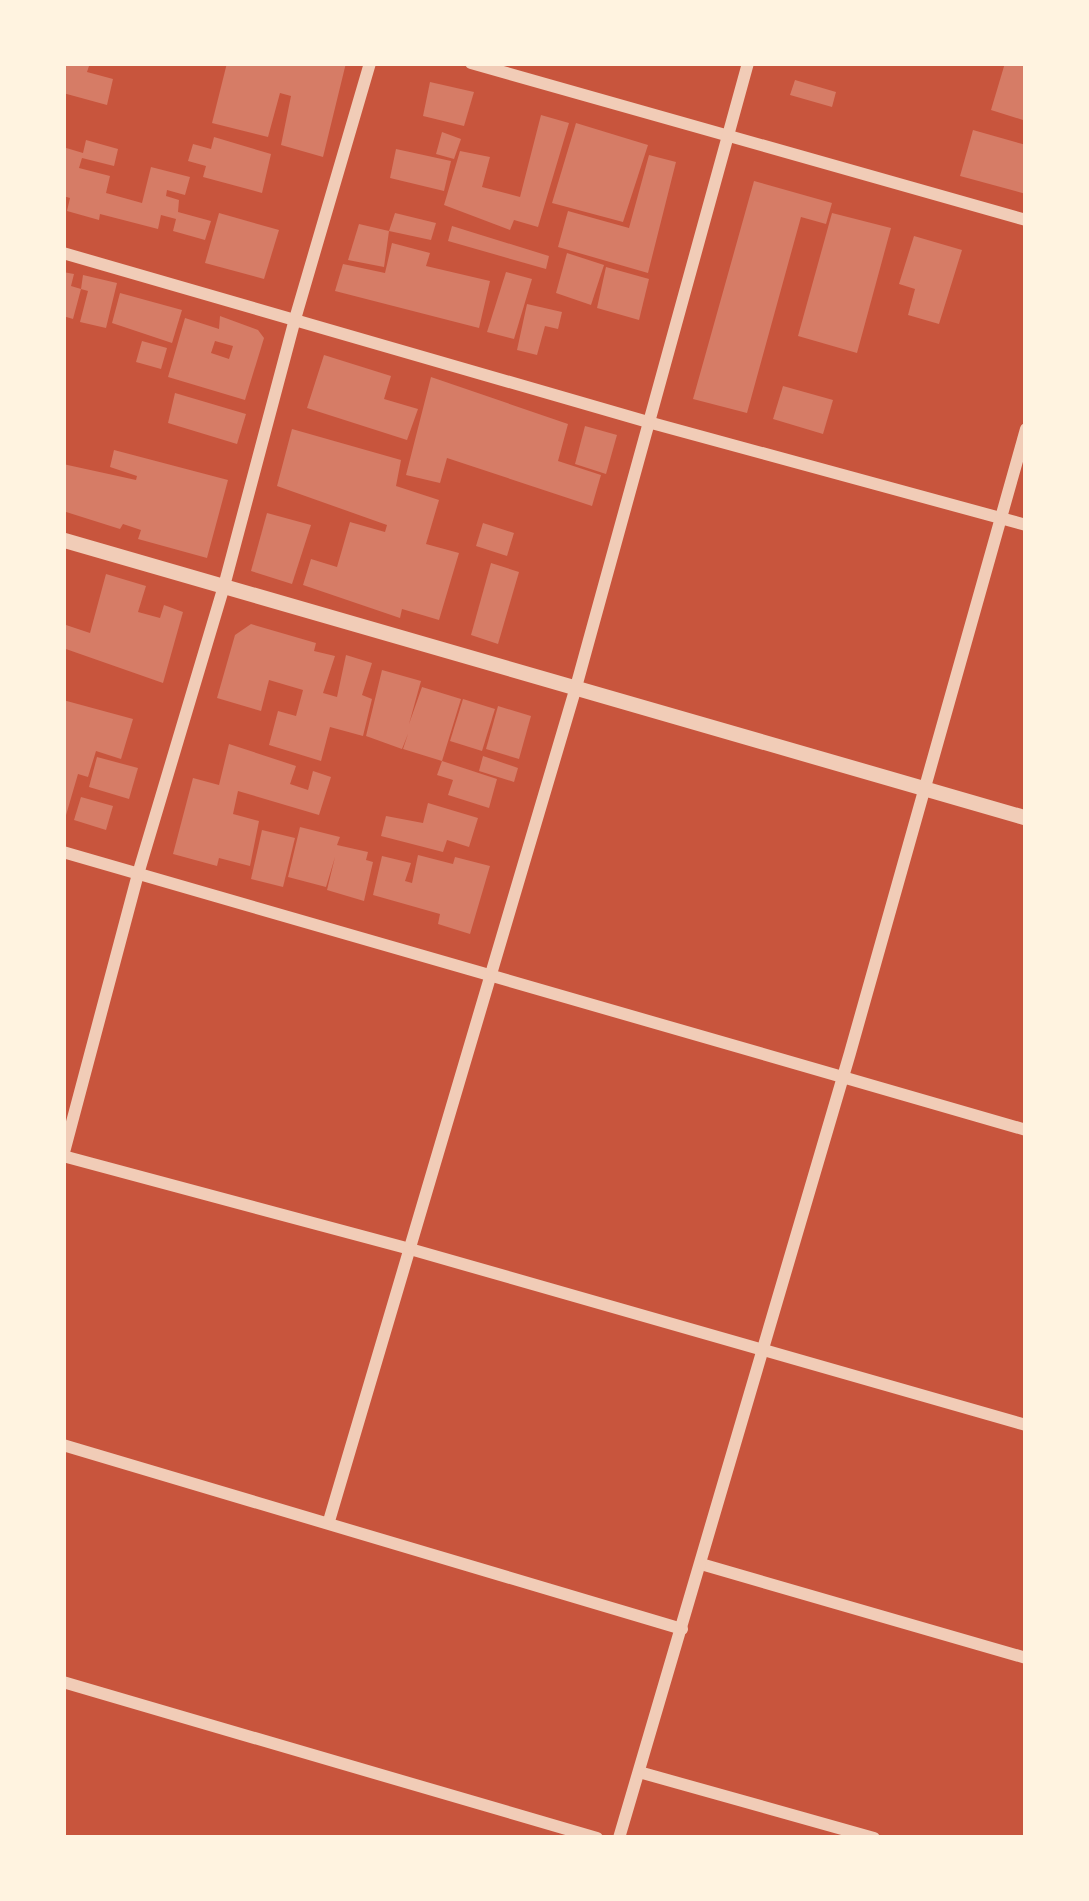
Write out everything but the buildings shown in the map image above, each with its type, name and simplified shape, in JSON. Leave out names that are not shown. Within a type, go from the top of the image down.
[{"type":"street","points":[[370,63],[138,874],[63,1156],[410,1249],[1026,1425]]},
{"type":"street","points":[[470,63],[1026,220]]},
{"type":"street","points":[[329,1521],[576,687],[748,63]]},
{"type":"street","points":[[63,253],[648,422],[1026,525]]},
{"type":"street","points":[[619,1838],[1026,429]]},
{"type":"street","points":[[63,540],[1026,818]]},
{"type":"street","points":[[63,852],[1026,1130]]},
{"type":"street","points":[[63,1445],[682,1630]]},
{"type":"street","points":[[701,1564],[1026,1658]]},
{"type":"street","points":[[63,1682],[597,1838]]},
{"type":"street","points":[[639,1772],[874,1838]]}]
